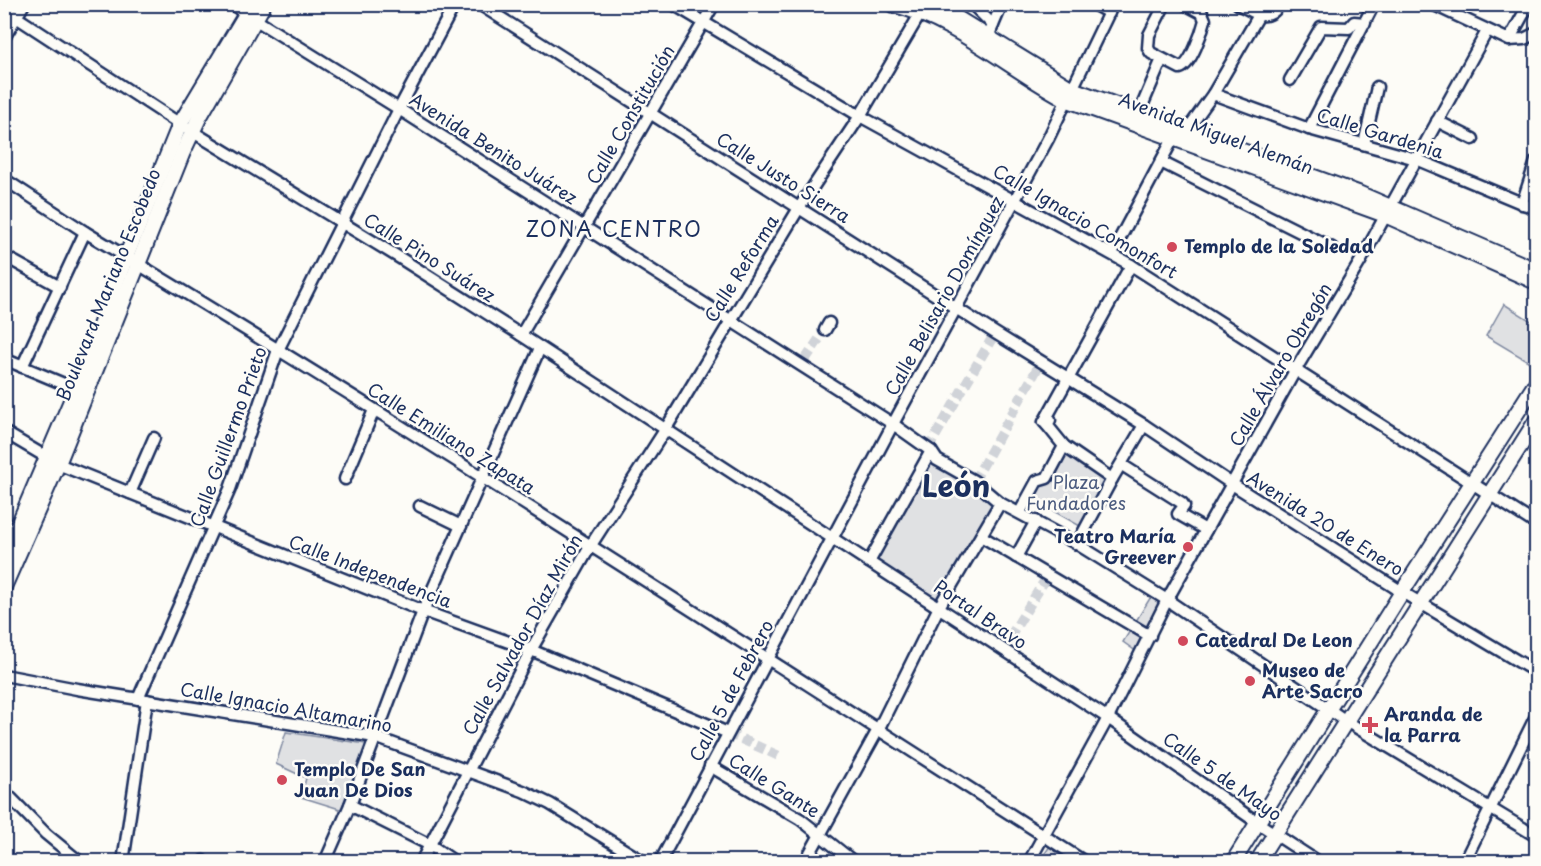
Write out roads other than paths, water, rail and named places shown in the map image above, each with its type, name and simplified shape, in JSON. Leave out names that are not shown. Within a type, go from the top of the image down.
[{"type":"main road","name":"Avenida Miguel Alemán","points":[[891,4],[926,7],[991,31],[1070,95],[1139,113],[1180,136]]},
{"type":"main road","name":"Avenida Miguel Alemán","points":[[926,7],[944,23],[1036,82],[1387,210],[1536,270]]},
{"type":"main road","name":"Boulevard Mariano Escobedo","points":[[4,558],[53,461],[76,389],[186,127],[256,9]]},
{"type":"main road","name":"Avenida Miguel Alemán","points":[[1387,210],[1536,282]]},
{"type":"main road","name":"Boulevard Mariano Escobedo","points":[[4,587],[131,260]]},
{"type":"main road","points":[[1233,861],[1536,383]]},
{"type":"main road","points":[[1257,861],[1536,421]]},
{"type":"street","points":[[4,39],[24,4]]},
{"type":"street","name":"Avenida Benito Juárez","points":[[232,4],[256,9],[399,108],[729,320],[803,363],[931,451],[937,460],[974,481],[1000,503],[1077,544],[1167,600],[1346,721],[1536,836]]},
{"type":"street","name":"Calle Guillermo Prieto","points":[[123,861],[143,700],[238,468],[278,350],[399,108],[455,4]]},
{"type":"street","name":"Calle Justo Sierra","points":[[479,4],[957,308],[1068,383]]},
{"type":"street","name":"Calle Ignacio Comonfort","points":[[673,4],[686,8],[703,23],[933,158],[1131,264],[1536,524]]},
{"type":"street","name":"Calle Constitución","points":[[521,335],[714,4]]},
{"type":"street","points":[[972,4],[991,31]]},
{"type":"street","points":[[991,31],[1002,4]]},
{"type":"street","points":[[1093,4],[1111,8]]},
{"type":"street","points":[[1165,4],[1149,36],[1149,51],[1176,68],[1182,68],[1186,64],[1205,20],[1204,15],[1193,6]]},
{"type":"street","points":[[1238,4],[1259,15],[1270,16],[1281,4]]},
{"type":"street","points":[[1309,129],[1374,4]]},
{"type":"street","points":[[1432,4],[1509,40],[1524,39],[1536,43]]},
{"type":"street","points":[[1509,40],[1529,4]]},
{"type":"street","name":"Calle Reforma","points":[[665,430],[729,320],[860,116],[926,7]]},
{"type":"street","name":"Calle Belisario Domínguez","points":[[834,538],[893,424],[1016,201],[1111,8]]},
{"type":"street","name":"Calle Pino Suárez","points":[[4,9],[186,127],[521,335],[834,538]]},
{"type":"street","points":[[1112,253],[1161,162],[1213,94],[1259,15]]},
{"type":"street","points":[[1290,80],[1320,27],[1349,28],[1356,21],[1365,23]]},
{"type":"street","name":"Calle Álvaro Obregón","points":[[1029,861],[1108,718],[1167,600],[1296,369],[1360,262],[1487,31]]},
{"type":"street","points":[[1524,39],[1536,33]]},
{"type":"street","points":[[1139,113],[1161,59]]},
{"type":"street","points":[[1364,144],[1377,87]]},
{"type":"street","name":"Calle Gardenia","points":[[1213,94],[1309,129],[1416,159],[1536,209]]},
{"type":"street","points":[[1437,121],[1473,139]]},
{"type":"street","points":[[1522,204],[1536,161]]},
{"type":"street","points":[[1161,162],[1332,248]]},
{"type":"street","name":"Calle Emiliano Zapata","points":[[4,179],[591,545],[1085,861]]},
{"type":"street","points":[[22,366],[86,232]]},
{"type":"street","points":[[4,256],[60,287]]},
{"type":"street","points":[[1112,479],[1064,446],[1044,422],[1068,383],[1131,264]]},
{"type":"street","points":[[325,861],[350,805],[423,611],[540,348]]},
{"type":"street","points":[[4,359],[76,389]]},
{"type":"street","name":"Avenida 20 de Enero","points":[[1068,383],[1144,425],[1421,604],[1536,672]]},
{"type":"street","points":[[345,479],[374,410]]},
{"type":"street","points":[[1077,544],[1144,425]]},
{"type":"street","name":"Calle Salvador Díaz Mirón","points":[[421,861],[531,650],[591,545],[665,430]]},
{"type":"street","name":"Calle Independencia","points":[[4,432],[53,461],[214,528],[423,611],[531,650],[728,733]]},
{"type":"street","points":[[130,493],[154,438]]},
{"type":"street","points":[[1020,512],[1037,481],[1047,478],[1064,446]]},
{"type":"street","points":[[869,562],[931,451]]},
{"type":"street","points":[[1122,465],[1182,503],[1184,506],[1178,514],[1206,530]]},
{"type":"street","points":[[805,861],[879,728],[939,608],[1000,503]]},
{"type":"street","points":[[420,506],[461,526]]},
{"type":"street","points":[[1016,556],[1036,521]]},
{"type":"street","points":[[981,536],[1150,636]]},
{"type":"street","name":"Portal Bravo","points":[[834,538],[1108,718]]},
{"type":"street","name":"Calle 5 de Febrero","points":[[660,861],[834,538]]},
{"type":"street","name":"Calle Ignacio Altamarino","points":[[4,675],[375,737],[468,770],[550,804],[644,861]]},
{"type":"street","points":[[1464,861],[1536,716]]},
{"type":"street","name":"Calle 5 de Mayo","points":[[1108,718],[1258,823],[1318,861]]},
{"type":"street","name":"Calle Gante","points":[[710,766],[800,819],[854,861]]},
{"type":"street","points":[[4,791],[46,834],[80,861]]},
{"type":"street","points":[[350,805],[430,845],[455,861]]},
{"type":"tunnel","points":[[805,360],[825,330]]},
{"type":"tunnel","points":[[928,449],[995,333]]},
{"type":"tunnel","points":[[974,481],[1041,362]]},
{"type":"tunnel","points":[[1002,650],[1048,575]]},
{"type":"tunnel","points":[[728,733],[779,756]]},
{"type":"place","name":"Templo de la Soledad","points":[[1172,247]]},
{"type":"place","name":"Teatro María Greever","points":[[1188,547]]},
{"type":"place","name":"Catedral De Leon","points":[[1183,641]]},
{"type":"place","name":"Museo de Arte Sacro","points":[[1250,681]]},
{"type":"place","name":"Aranda de la Parra","points":[[1370,725]]},
{"type":"place","name":"Templo De San Juan De Dios","points":[[282,780]]},
{"type":"district","name":"ZONA CENTRO","points":[[614,230]]},
{"type":"district","name":"León","points":[[956,487]]},
{"type":"park label","name":"Plaza Fundadores","points":[[1076,493]]}]
